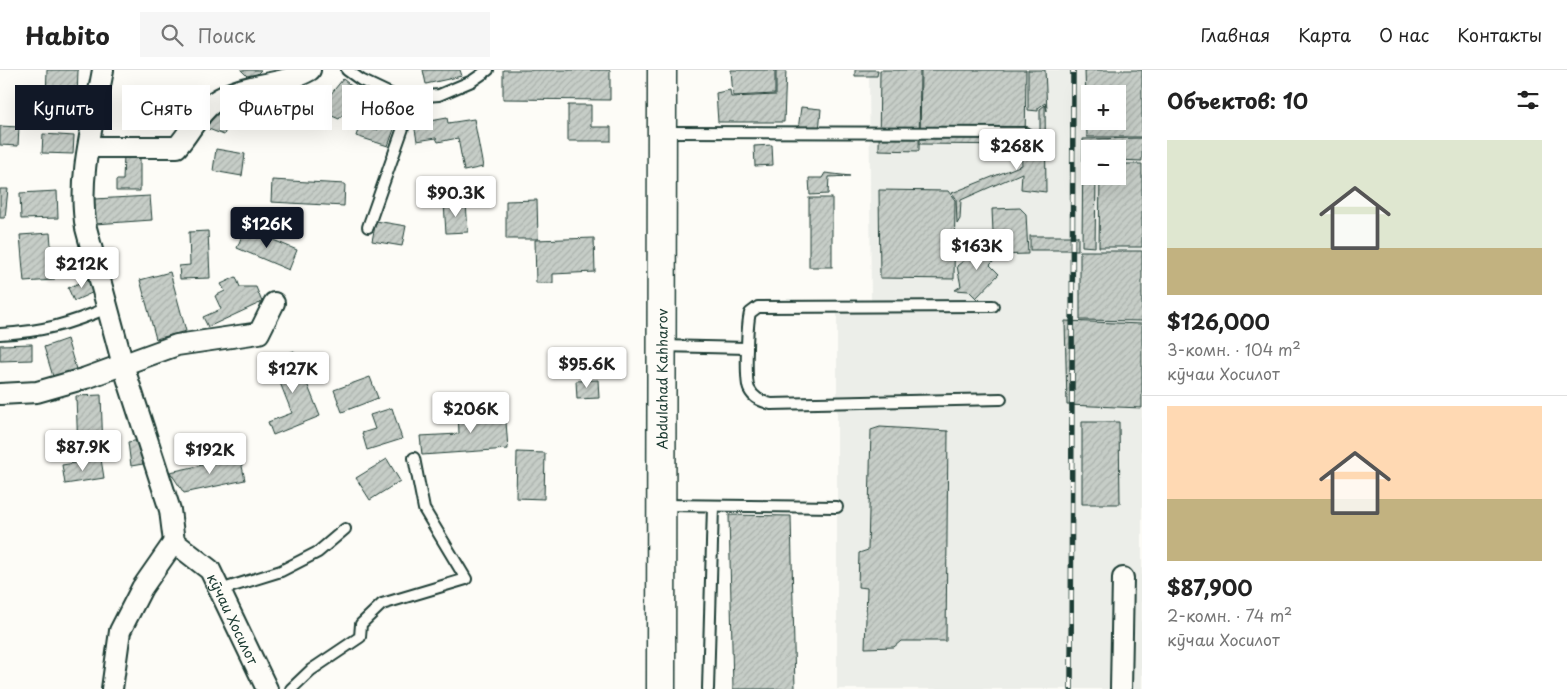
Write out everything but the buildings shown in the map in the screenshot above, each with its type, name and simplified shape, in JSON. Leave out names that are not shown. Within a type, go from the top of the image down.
[{"type":"main road","name":"Abdulahad Kahharov","points":[[661,689],[662,70]]},
{"type":"street","points":[[103,70],[82,184],[82,206],[86,228],[123,365],[170,510],[174,542],[142,588],[120,631],[112,689]]},
{"type":"street","points":[[90,147],[177,147],[200,115],[214,102],[251,85],[298,77],[310,70]]},
{"type":"street","points":[[0,394],[37,392],[86,378],[177,346],[259,333],[274,303]]},
{"type":"street","name":"кӯчаи Хосилот","points":[[174,542],[210,570],[267,689]]},
{"type":"street","points":[[1121,689],[1123,578]]},
{"type":"lane","points":[[347,70],[372,85]]},
{"type":"lane","points":[[433,95],[439,95],[472,81],[488,70]]},
{"type":"lane","points":[[368,227],[402,130]]},
{"type":"lane","points":[[662,132],[1026,133]]},
{"type":"lane","points":[[993,306],[758,307],[750,313],[748,387],[757,400],[771,404],[1001,399]]},
{"type":"lane","points":[[0,334],[34,332],[76,322],[108,308]]},
{"type":"lane","points":[[661,346],[748,348]]},
{"type":"lane","points":[[290,689],[311,670],[360,637],[361,624],[382,604],[466,579],[424,509],[414,458]]},
{"type":"lane","points":[[661,505],[836,507]]},
{"type":"lane","points":[[708,689],[713,506]]},
{"type":"lane","points":[[220,590],[281,571],[318,552],[345,529]]},
{"type":"shaded area","points":[[869,70],[1142,70],[1142,689],[837,689],[837,304],[871,304]]},
{"type":"railway","points":[[1071,689],[1073,70]]}]
